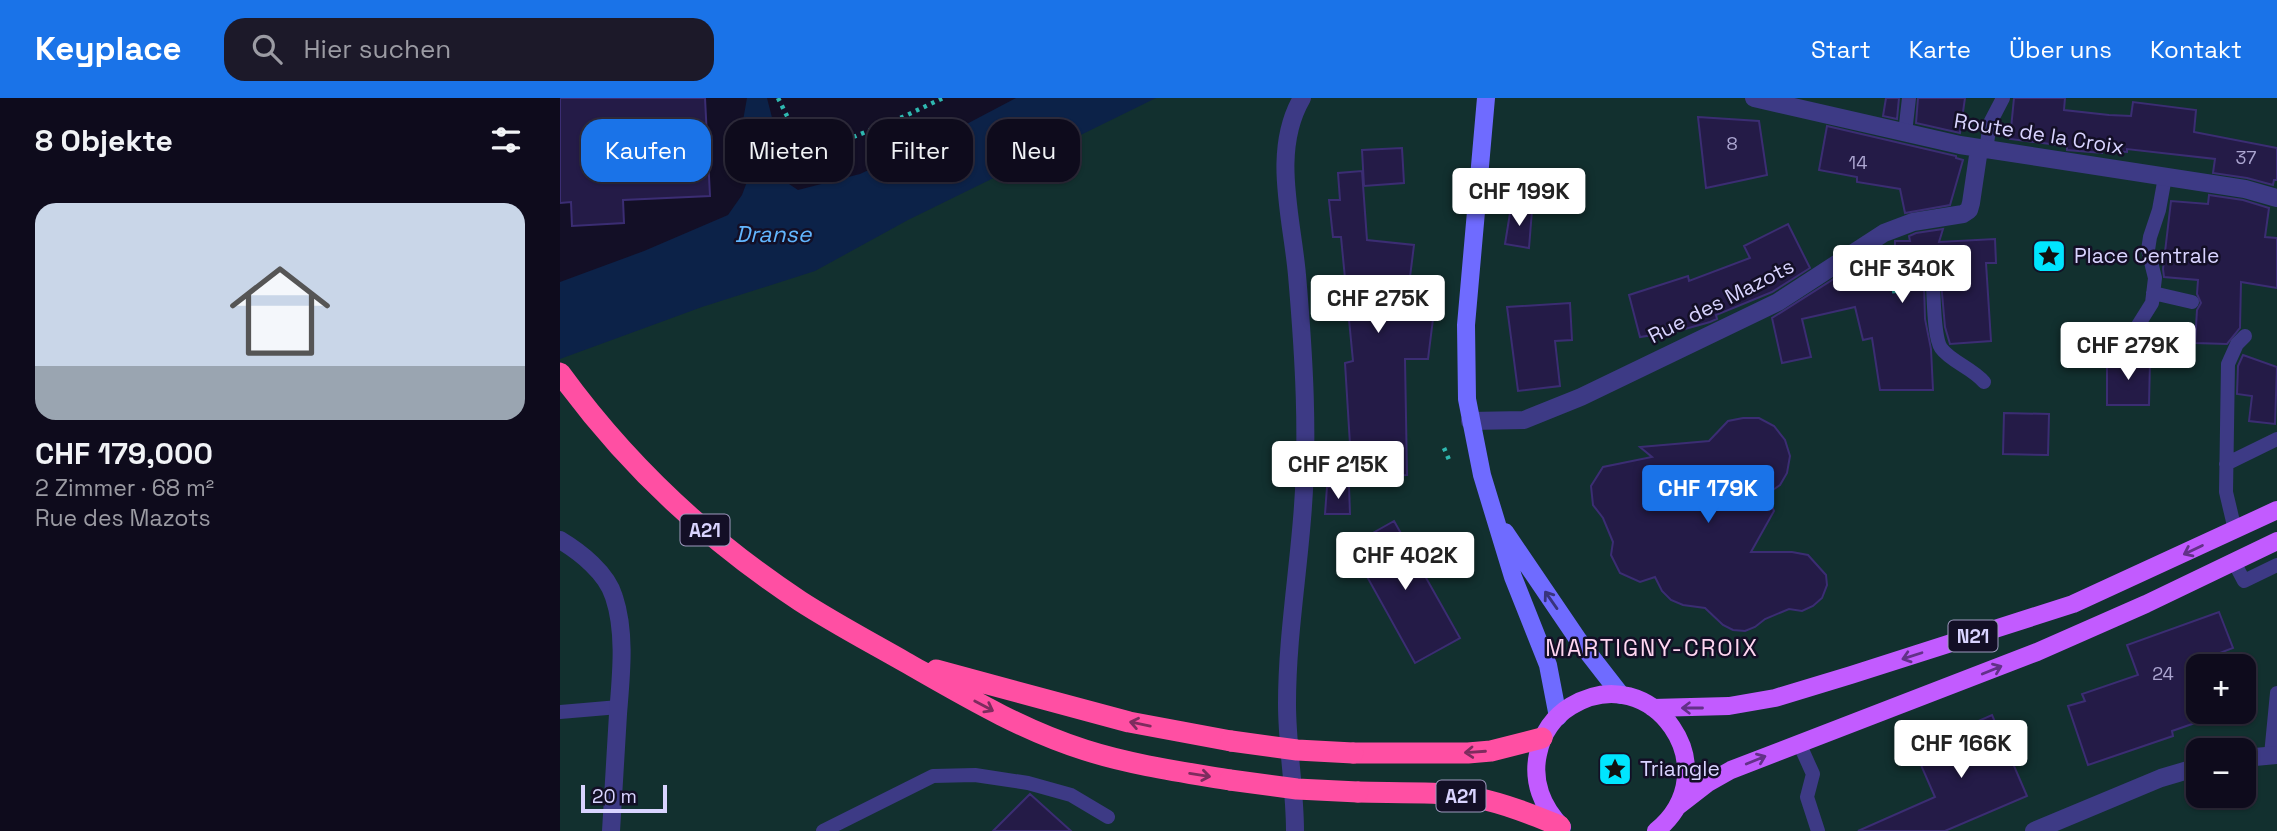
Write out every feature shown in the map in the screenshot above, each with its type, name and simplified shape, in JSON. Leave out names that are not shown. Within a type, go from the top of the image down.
[{"type":"highway","name":"A21","points":[[560,373],[586,409],[634,464],[730,551],[800,601],[1012,721],[1086,751],[1167,770],[1297,789],[1445,794],[1474,798],[1522,811],[1564,828]]},
{"type":"highway","name":"A21","points":[[882,649],[954,676],[1129,722],[1297,750],[1353,753],[1479,752],[1542,738]]},
{"type":"main road","name":"N21","points":[[1653,708],[1729,706],[1774,698],[1851,675],[2073,604],[2277,510]]},
{"type":"main road","name":"N21","points":[[1660,829],[1677,807],[1708,783],[1731,770],[2037,652],[2277,541]]},
{"type":"main road","name":"N21","points":[[1564,828],[1543,803],[1536,776],[1536,763],[1542,738],[1558,717],[1564,710],[1586,698],[1610,694],[1633,698],[1653,708],[1675,729],[1685,752],[1686,778],[1677,807]]},
{"type":"street","points":[[1296,831],[1287,706],[1290,637],[1303,517],[1306,429],[1297,273],[1286,159],[1292,119],[1302,98]]},
{"type":"street","points":[[1486,98],[1466,325],[1466,378],[1470,421],[1474,445],[1513,577],[1548,665],[1558,717]]},
{"type":"street","name":"Route de la Croix","points":[[1754,98],[1983,149],[2245,189],[2277,198]]},
{"type":"street","name":"Rue des Mazots","points":[[1470,421],[1524,420],[1581,397],[1778,302],[1884,233],[1913,222],[1963,214],[1969,210],[1983,149]]},
{"type":"street","points":[[1495,518],[1585,650],[1621,695]]},
{"type":"street","points":[[560,540],[572,547],[596,570],[606,581],[614,597],[621,640],[611,831]]},
{"type":"street","points":[[2256,757],[2274,755]]},
{"type":"street","points":[[2034,831],[2161,778],[2186,771]]},
{"type":"lane","points":[[1905,133],[1909,98]]},
{"type":"lane","points":[[1983,149],[1990,123],[2003,98]]},
{"type":"lane","points":[[2132,345],[2137,327],[2149,310],[2153,293],[2155,278],[2148,250],[2165,177]]},
{"type":"lane","points":[[1933,287],[1937,339],[1941,348],[1978,374],[1984,382]]},
{"type":"lane","points":[[2153,293],[2192,302]]},
{"type":"lane","points":[[2235,530],[2226,492],[2228,364],[2237,344],[2245,336]]},
{"type":"lane","points":[[2226,464],[2277,439]]},
{"type":"lane","points":[[2234,562],[2244,582],[2277,565]]},
{"type":"lane","points":[[2274,755],[2277,693]]},
{"type":"lane","points":[[560,712],[619,707]]},
{"type":"lane","points":[[1799,743],[1813,774],[1807,797],[1818,831]]},
{"type":"lane","points":[[831,829],[933,776],[975,775],[1028,783],[1071,796],[1108,817]]},
{"type":"path","points":[[778,98],[788,118],[787,147],[836,144],[943,98]]},
{"type":"path","points":[[1884,233],[1895,297]]},
{"type":"path","points":[[1444,449],[1451,462]]},
{"type":"green space","points":[[1105,98],[2277,98],[2277,831],[560,831],[560,307],[886,182],[973,182],[973,149],[987,143],[987,182],[1080,182],[1080,119],[1050,119]]},
{"type":"water","name":"Dranse","points":[[747,98],[767,98],[772,119],[743,119]]},
{"type":"water","name":"Dranse","points":[[1016,98],[1156,98],[1080,135],[1080,119],[987,119],[987,181],[908,220],[815,271],[702,307],[560,359],[560,282],[644,251],[728,215],[742,195],[747,182],[788,182],[798,190],[829,182],[853,182],[853,176],[867,171],[867,182],[973,182],[973,121]]},
{"type":"building","points":[[560,98],[705,98],[706,119],[581,119],[581,182],[709,182],[710,196],[623,200],[624,223],[572,226],[571,202],[560,203]]},
{"type":"building","points":[[1886,98],[1899,98],[1897,119],[1883,116]]},
{"type":"building","points":[[1918,98],[1965,98],[1960,133],[1916,123]]},
{"type":"building","points":[[2014,98],[2065,98],[2064,110],[2109,115],[2131,116],[2133,102],[2196,110],[2194,132],[2277,148],[2277,180],[2274,180],[2273,185],[2213,173],[2215,159],[2127,149],[2127,152],[2102,150],[2102,153],[2067,150],[2067,146],[2010,139]]},
{"type":"building","points":[[1698,117],[1759,121],[1767,175],[1706,188]]},
{"type":"building","points":[[1827,126],[1956,156],[1963,160],[1950,205],[1905,213],[1900,189],[1857,182],[1857,177],[1819,170]]},
{"type":"building","points":[[1402,148],[1404,183],[1364,186],[1362,150]]},
{"type":"building","points":[[1362,171],[1367,240],[1414,245],[1408,293],[1436,295],[1428,359],[1405,359],[1407,475],[1352,477],[1345,363],[1353,361],[1341,237],[1333,237],[1329,200],[1340,200],[1338,173]]},
{"type":"building","points":[[2209,195],[2243,200],[2269,208],[2265,237],[2277,238],[2277,288],[2241,282],[2240,328],[2227,344],[2195,343],[2197,310],[2201,303],[2197,294],[2198,280],[2164,277],[2163,269],[2171,201],[2208,204]]},
{"type":"building","points":[[1511,207],[1532,210],[1529,248],[1505,244]]},
{"type":"building","points":[[1788,224],[1810,268],[1772,292],[1716,315],[1717,319],[1710,322],[1640,337],[1629,295],[1688,276],[1689,281],[1750,258],[1744,246]]},
{"type":"building","points":[[1943,229],[1939,242],[1995,239],[1996,263],[1986,263],[1991,341],[1950,344],[1945,327],[1941,282],[1932,278],[1924,283],[1933,390],[1880,390],[1872,338],[1863,340],[1855,307],[1802,319],[1811,357],[1782,363],[1772,318],[1870,256],[1895,246],[1895,241],[1910,241],[1909,236],[1916,233]]},
{"type":"building","points":[[1570,303],[1572,340],[1555,341],[1560,386],[1518,391],[1507,307]]},
{"type":"building","points":[[2243,355],[2277,367],[2275,424],[2249,421],[2252,396],[2237,394],[2238,366]]},
{"type":"building","points":[[2107,359],[2150,360],[2149,405],[2107,405]]},
{"type":"building","points":[[2004,413],[2049,414],[2048,455],[2003,454]]},
{"type":"building","points":[[1759,418],[1774,426],[1785,440],[1790,456],[1787,473],[1780,485],[1767,494],[1774,511],[1751,552],[1792,552],[1808,555],[1826,575],[1827,585],[1822,598],[1813,606],[1802,611],[1789,609],[1745,631],[1733,630],[1723,625],[1705,608],[1683,605],[1671,600],[1662,591],[1655,577],[1640,582],[1620,573],[1611,555],[1613,542],[1603,518],[1593,505],[1591,486],[1603,467],[1652,457],[1640,447],[1709,441],[1728,421]]},
{"type":"building","points":[[1349,486],[1350,514],[1325,514],[1327,487]]},
{"type":"building","points":[[1394,521],[1460,638],[1415,663],[1350,546]]},
{"type":"building","points":[[2219,612],[2233,648],[2217,654],[2186,654],[2186,724],[2192,724],[2172,731],[2173,736],[2088,765],[2068,706],[2085,701],[2082,694],[2138,675],[2127,645]]},
{"type":"building","points":[[1992,715],[2027,796],[1945,831],[1858,831],[1935,797],[1914,749]]},
{"type":"building","points":[[1030,794],[1071,831],[993,831]]},
{"type":"place","name":"Place Centrale","points":[[2049,256]]},
{"type":"place","name":"Triangle","points":[[1615,769]]},
{"type":"district","name":"MARTIGNY-CROIX","points":[[1652,648]]}]
